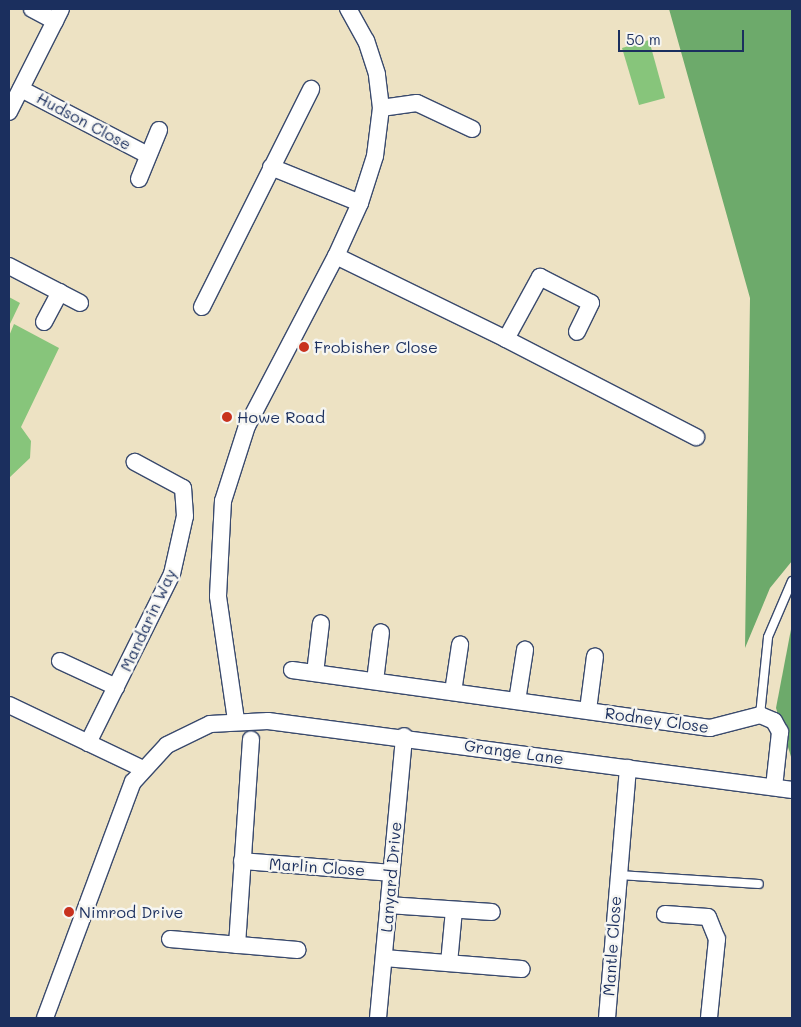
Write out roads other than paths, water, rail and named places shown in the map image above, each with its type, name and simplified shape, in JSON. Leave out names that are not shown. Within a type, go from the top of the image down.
[{"type":"street","points":[[9,112],[58,15],[32,9]]},
{"type":"street","points":[[45,1018],[141,768],[188,732],[236,720],[218,596],[223,501],[246,426],[336,256],[360,203],[375,156],[381,108],[366,42],[348,9]]},
{"type":"street","name":"Hudson Close","points":[[21,89],[146,154]]},
{"type":"street","points":[[202,307],[311,89]]},
{"type":"street","points":[[381,108],[417,103],[472,129]]},
{"type":"street","name":"Hudson Close","points":[[139,179],[146,154],[159,130]]},
{"type":"street","points":[[271,167],[360,203]]},
{"type":"street","points":[[336,256],[506,339],[696,437]]},
{"type":"street","points":[[9,266],[80,302]]},
{"type":"street","points":[[506,339],[540,277],[591,303],[577,332]]},
{"type":"street","points":[[44,322],[60,292]]},
{"type":"street","name":"Mandarin Way","points":[[88,743],[172,574],[185,516],[183,488],[135,462]]},
{"type":"street","points":[[314,673],[321,623]]},
{"type":"street","points":[[375,681],[381,632]]},
{"type":"street","points":[[453,692],[460,645]]},
{"type":"street","points":[[517,701],[525,650]]},
{"type":"street","name":"Rodney Close","points":[[588,710],[595,656]]},
{"type":"street","name":"Mandarin Way","points":[[60,661],[116,687]]},
{"type":"street","name":"Rodney Close","points":[[292,670],[710,728],[760,715]]},
{"type":"street","points":[[9,705],[141,768]]},
{"type":"street","points":[[760,715],[774,721],[780,732],[774,787]]},
{"type":"street","name":"Grange Lane","points":[[236,720],[404,736],[792,790]]},
{"type":"street","name":"Lanyard Drive","points":[[378,1018],[404,736]]},
{"type":"street","points":[[237,945],[251,739]]},
{"type":"street","name":"Mantle Close","points":[[606,1018],[617,874],[628,768]]},
{"type":"street","name":"Marlin Close","points":[[242,861],[391,873]]},
{"type":"street","points":[[388,905],[492,912]]},
{"type":"street","points":[[449,963],[454,910]]},
{"type":"street","points":[[665,914],[708,917],[716,939],[709,1018]]},
{"type":"street","points":[[170,939],[298,950]]},
{"type":"street","points":[[384,958],[522,969]]},
{"type":"lane","points":[[760,715],[768,637],[792,582]]},
{"type":"lane","name":"Mantle Close","points":[[617,874],[759,884]]},
{"type":"place","name":"Frobisher Close","points":[[304,347]]},
{"type":"place","name":"Howe Road","points":[[227,417]]},
{"type":"place","name":"Nimrod Drive","points":[[69,912]]}]
